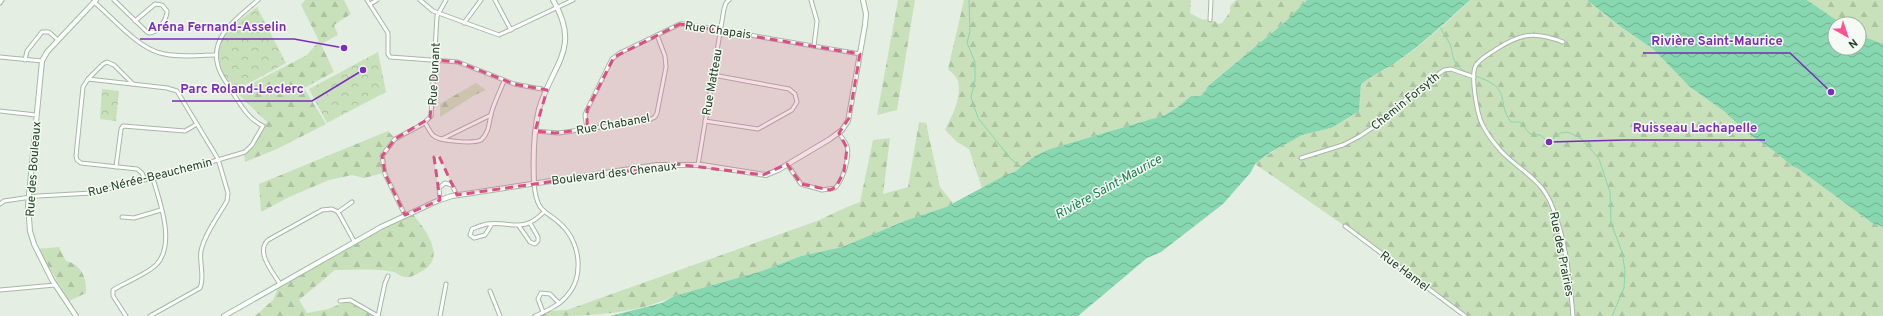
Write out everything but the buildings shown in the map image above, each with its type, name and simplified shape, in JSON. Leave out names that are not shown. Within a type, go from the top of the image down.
[{"type":"street","points":[[114,0],[135,21],[147,32],[152,33],[162,22],[167,11],[162,5],[155,4],[135,21]]},
{"type":"street","points":[[0,57],[42,61],[58,40],[94,1],[139,42],[153,51],[171,55],[216,55],[218,45],[226,28],[258,0]]},
{"type":"street","points":[[367,0],[387,31],[389,56],[392,58],[459,62],[504,81],[524,87],[547,90]]},
{"type":"street","points":[[370,4],[376,0]]},
{"type":"street","points":[[420,0],[431,10],[437,13],[495,35],[501,35],[573,0]]},
{"type":"street","points":[[437,13],[446,0]]},
{"type":"street","points":[[464,23],[481,0]]},
{"type":"street","points":[[495,0],[511,30]]},
{"type":"street","points":[[535,316],[559,303],[568,294],[578,273],[578,257],[574,242],[568,232],[544,212],[538,203],[534,183],[535,131],[539,109],[562,58],[565,44],[564,25],[552,0]]},
{"type":"street","name":"Rue Matteau","points":[[698,165],[720,30],[725,5],[729,0]]},
{"type":"street","points":[[811,0],[817,21],[814,46]]},
{"type":"street","name":"Boulevard des Chenaux","points":[[224,316],[354,241],[440,200],[457,195],[657,165],[698,165],[764,175],[774,172],[838,133],[849,118],[866,17],[864,0]]},
{"type":"street","points":[[1210,20],[1211,0]]},
{"type":"street","name":"Rue Dunant","points":[[405,216],[385,174],[382,156],[395,139],[425,123],[431,114],[437,13]]},
{"type":"street","name":"Rue Chapais","points":[[587,129],[586,111],[610,61],[620,53],[683,24],[860,54]]},
{"type":"street","points":[[24,60],[27,51],[42,32],[49,32],[58,40]]},
{"type":"street","name":"Rue Chabanel","points":[[535,131],[559,133],[650,120],[656,116],[666,64],[664,52],[657,35]]},
{"type":"street","points":[[1474,77],[1476,65],[1485,56],[1512,39],[1525,35],[1545,35],[1563,42]]},
{"type":"street","name":"Rue Nérée-Beauchemin","points":[[0,204],[2,201],[92,193],[153,179],[245,152],[252,145],[263,126],[253,121],[243,109],[220,71],[216,55]]},
{"type":"street","name":"Rue des Bouleaux","points":[[42,61],[28,208],[32,238],[55,285],[76,316]]},
{"type":"street","points":[[133,84],[109,62],[103,64],[88,79],[84,87],[76,159],[81,164],[139,170],[142,172],[145,180]]},
{"type":"street","name":"Chemin Forsyth","points":[[1301,158],[1343,145],[1360,136],[1378,124],[1411,94],[1444,70],[1451,69],[1474,77]]},
{"type":"street","points":[[705,121],[758,129],[792,110],[797,102],[794,92],[788,88],[713,75]]},
{"type":"street","name":"Rue des Prairies","points":[[1474,77],[1477,110],[1489,136],[1502,152],[1541,185],[1552,205],[1565,256],[1573,316]]},
{"type":"street","points":[[88,79],[175,90],[180,95],[219,160],[228,197],[202,248],[200,256],[201,286],[196,291],[150,316]]},
{"type":"street","points":[[425,123],[433,135],[442,138],[458,141],[481,140],[485,136],[489,126],[491,114],[504,81]]},
{"type":"street","points":[[0,111],[36,115]]},
{"type":"street","points":[[442,138],[491,114]]},
{"type":"street","points":[[116,167],[121,129],[123,126],[185,130],[197,124]]},
{"type":"street","points":[[787,164],[801,184],[822,190],[835,188],[843,175],[847,151],[846,146],[838,133]]},
{"type":"street","points":[[126,316],[113,296],[113,291],[153,267],[162,256],[166,242],[166,231],[162,210],[153,179]]},
{"type":"street","points":[[440,200],[440,188],[445,183],[452,185],[457,195]]},
{"type":"street","points":[[338,212],[352,202]]},
{"type":"street","points":[[280,284],[263,254],[265,243],[322,210],[332,209],[338,212],[354,241]]},
{"type":"street","points":[[122,217],[134,218],[162,210]]},
{"type":"street","points":[[492,224],[484,235],[474,238],[471,236],[470,232],[472,229],[492,224],[519,226],[530,223],[544,212]]},
{"type":"street","points":[[519,226],[530,242],[534,244],[537,243],[539,238],[530,223]]},
{"type":"street","name":"Rue Hamel","points":[[1345,226],[1465,316]]},
{"type":"street","points":[[340,301],[350,300],[378,316],[385,283],[388,276]]},
{"type":"street","points":[[440,316],[446,284]]},
{"type":"street","points":[[0,290],[55,285]]},
{"type":"street","points":[[490,291],[500,316]]},
{"type":"street","points":[[543,312],[538,298],[541,293],[550,294],[559,303]]},
{"type":"highlighted area","points":[[680,24],[860,54],[849,118],[839,133],[847,148],[844,172],[836,187],[830,190],[801,184],[787,164],[763,175],[676,164],[457,195],[439,156],[434,157],[440,200],[405,215],[385,174],[382,156],[395,139],[430,118],[435,60],[458,62],[514,84],[547,90],[535,131],[555,133],[587,129],[587,110],[614,57]]},
{"type":"green space","points":[[305,0],[344,0],[351,14],[334,25],[338,35],[321,44],[334,72],[304,88],[326,124],[277,149],[245,162],[244,153],[267,122],[236,92],[307,55],[319,41],[301,5]]},
{"type":"green space","points":[[898,0],[915,0],[897,110],[877,115]]},
{"type":"green space","points":[[964,0],[1191,0],[1190,13],[1201,19],[1215,21],[1218,24],[1222,23],[1230,12],[1230,6],[1236,0],[1307,0],[1285,22],[1207,87],[1202,95],[1191,96],[1178,107],[1165,115],[1050,149],[1016,171],[982,188],[969,149],[957,142],[945,130],[956,107],[959,94],[958,81],[948,69]]},
{"type":"green space","points":[[1470,0],[1587,0],[1621,27],[1653,49],[1690,87],[1725,112],[1747,133],[1774,151],[1792,166],[1799,168],[1872,223],[1883,227],[1883,316],[1467,316],[1381,251],[1255,164],[1290,140],[1302,135],[1331,128],[1360,105],[1361,84],[1409,53],[1436,32]]},
{"type":"green space","points":[[1807,0],[1883,0],[1883,44],[1867,39],[1867,16],[1830,16]]},
{"type":"green space","points":[[257,7],[286,63],[233,92],[222,75],[215,54],[223,33]]},
{"type":"green space","points":[[378,52],[386,92],[327,123],[309,89]]},
{"type":"green space","points":[[476,83],[486,90],[475,95],[440,117],[440,104]]},
{"type":"green space","points":[[102,89],[119,91],[116,121],[100,119]]},
{"type":"green space","points":[[919,122],[926,123],[940,187],[953,203],[946,207],[907,220],[842,247],[801,256],[762,271],[674,296],[642,308],[607,314],[536,316],[547,311],[567,310],[817,221],[860,202],[873,140],[890,138],[883,194],[908,187]]},
{"type":"green space","points":[[388,131],[395,138],[385,156],[387,172],[364,178],[352,175],[329,180],[289,197],[261,212],[259,184]]},
{"type":"green space","points":[[412,213],[427,233],[433,249],[431,264],[424,270],[408,277],[394,272],[380,270],[335,270],[299,300],[307,313],[328,309],[346,302],[365,307],[383,316],[255,316],[273,300],[279,286]]},
{"type":"green space","points":[[59,247],[66,261],[76,265],[80,269],[86,283],[86,293],[69,301],[38,249]]},
{"type":"water","points":[[1307,0],[1470,0],[1437,30],[1397,62],[1361,84],[1359,111],[1331,128],[1302,135],[1271,152],[1255,164],[1251,172],[1223,204],[1161,252],[1147,258],[1078,316],[610,316],[662,303],[674,296],[762,271],[801,256],[842,247],[907,220],[946,207],[1016,171],[1035,156],[1050,149],[1165,115],[1178,107],[1191,96],[1200,96],[1203,94],[1207,87],[1285,22]]},
{"type":"water","points":[[1587,0],[1807,0],[1830,16],[1827,16],[1827,56],[1867,56],[1867,38],[1883,44],[1883,227],[1872,223],[1747,133],[1725,112],[1690,87],[1653,49],[1621,27]]},
{"type":"waterway","points":[[969,0],[970,31],[967,43],[975,62],[975,81],[971,97],[978,118],[1011,159],[1022,168]]},
{"type":"waterway","points":[[1441,28],[1450,44],[1454,61],[1458,67],[1465,72],[1486,80],[1499,90],[1504,109],[1511,122],[1520,122],[1530,134],[1540,135],[1549,142],[1560,133],[1568,132],[1582,139],[1599,159],[1610,192],[1611,223],[1622,252],[1625,271],[1624,288],[1612,316]]},
{"type":"place","name":"Aréna Fernand-Asselin","points":[[344,48]]},
{"type":"place","name":"Parc Roland-Leclerc","points":[[363,70]]},
{"type":"place","name":"Rivière Saint-Maurice","points":[[1831,92]]},
{"type":"place","name":"Ruisseau Lachapelle","points":[[1549,142]]}]
